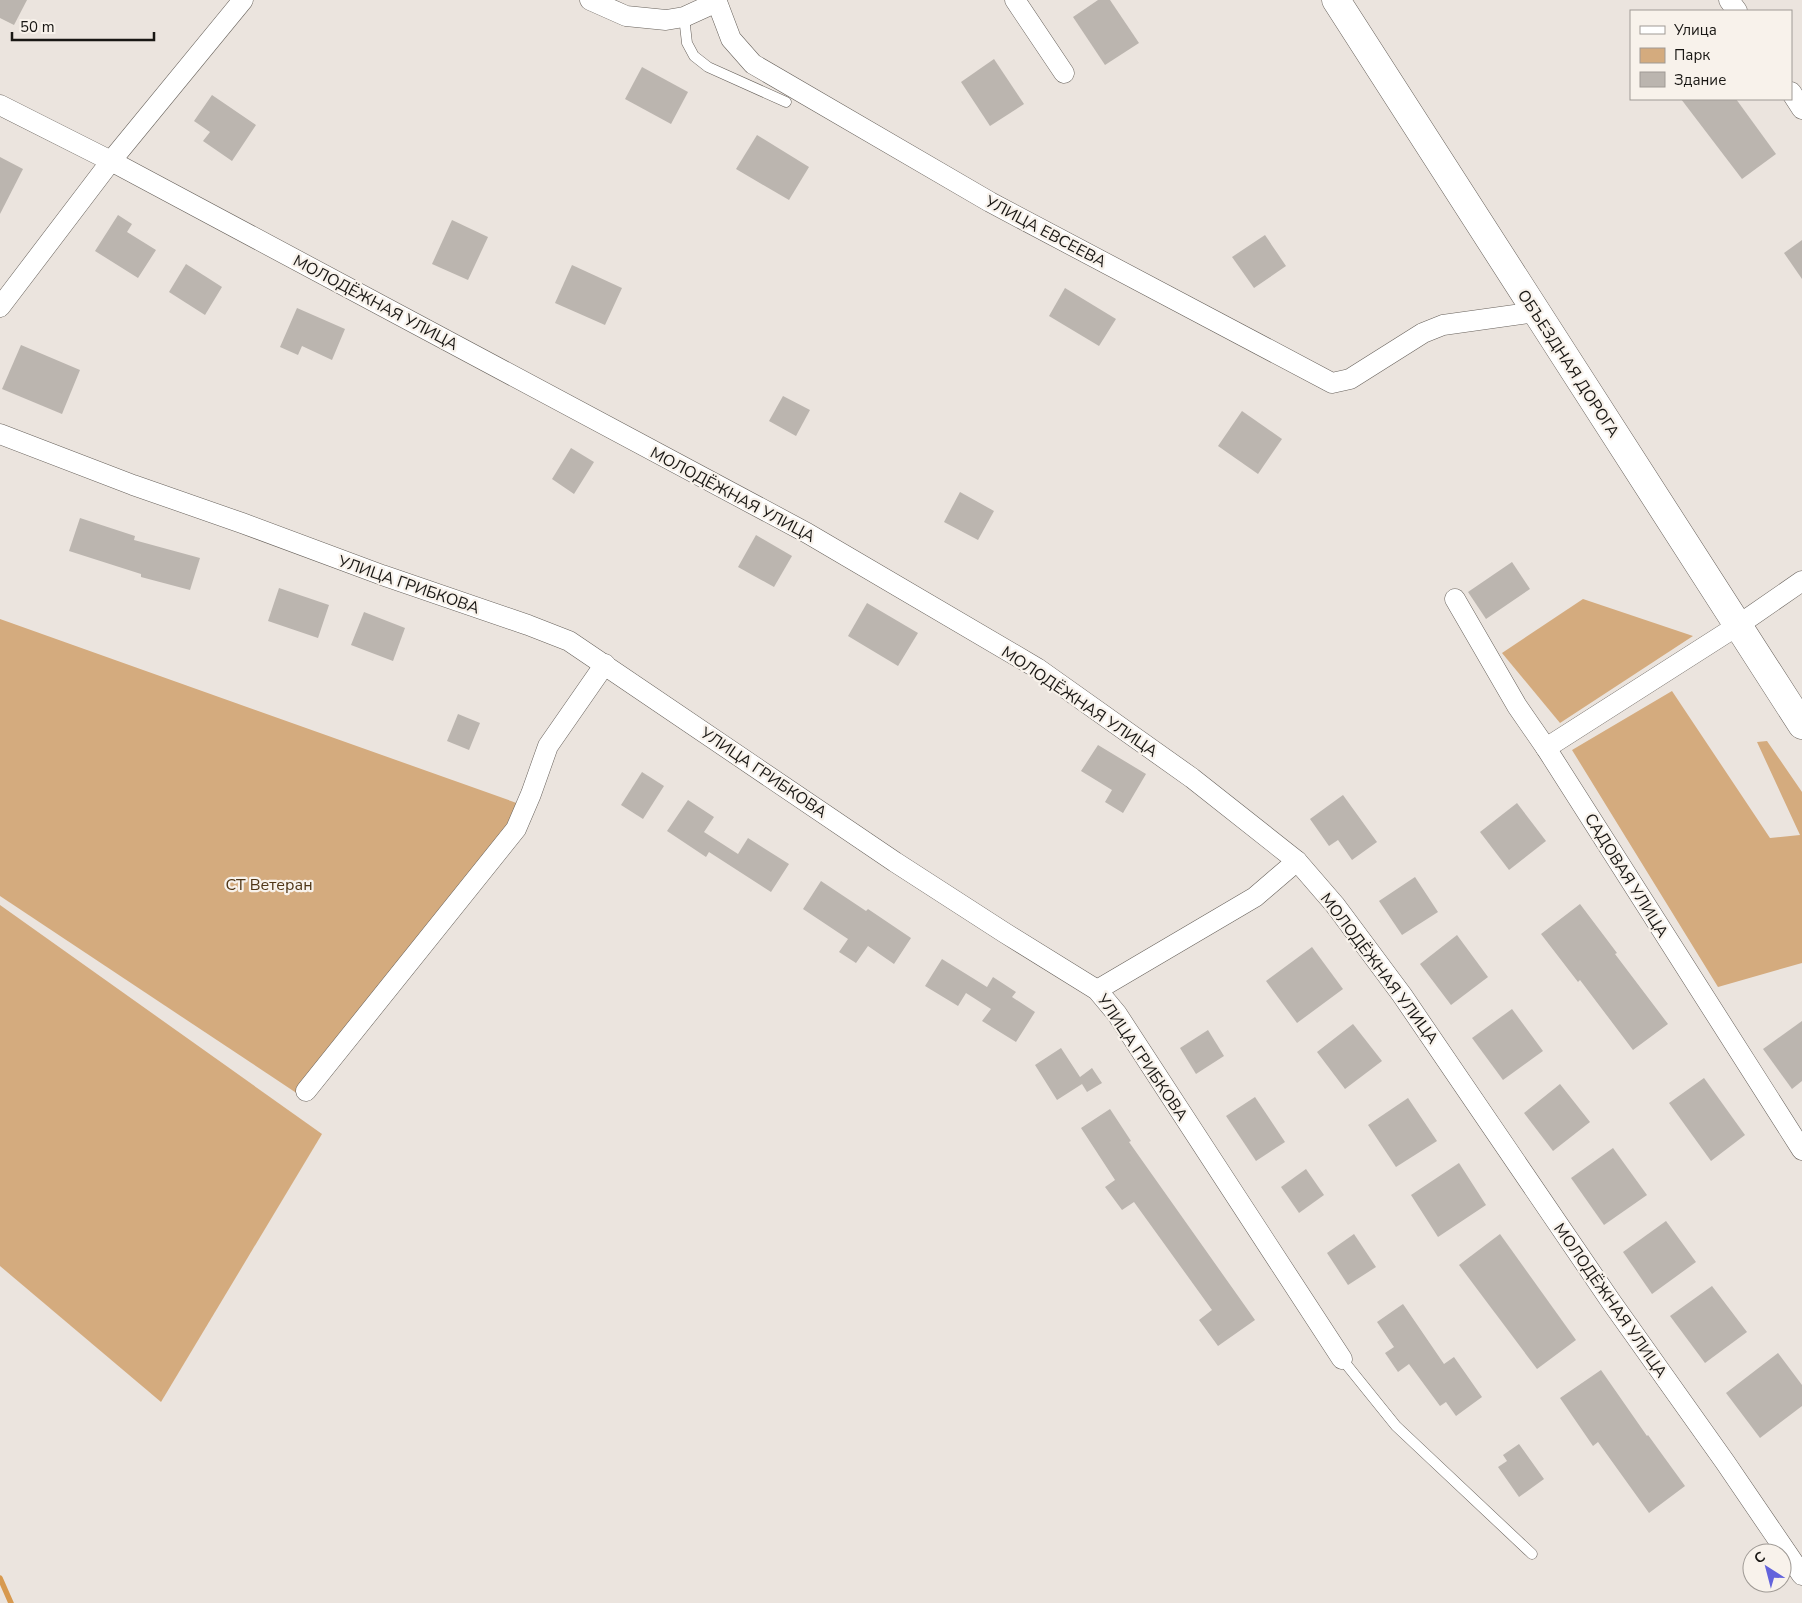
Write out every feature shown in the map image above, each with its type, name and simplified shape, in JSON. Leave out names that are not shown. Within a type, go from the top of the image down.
[{"type":"main road","name":"ОБЪЕЗДНАЯ ДОРОГА","points":[[1336,0],[1802,726]]},
{"type":"street","points":[[0,307],[111,161],[243,0]]},
{"type":"street","name":"УЛИЦА ЕВСЕЕВА","points":[[590,0],[626,16],[666,20],[684,17],[718,1],[731,39],[753,64],[990,202],[1332,383],[1350,379],[1423,333],[1443,325],[1536,312]]},
{"type":"street","points":[[1015,0],[1064,73]]},
{"type":"street","points":[[1792,94],[1802,109]]},
{"type":"street","name":"МОЛОДЁЖНАЯ УЛИЦА","points":[[0,105],[111,161],[798,528],[1037,668],[1192,778],[1297,861],[1335,905],[1402,995],[1607,1295],[1802,1575]]},
{"type":"street","name":"УЛИЦА ГРИБКОВА","points":[[0,434],[133,485],[569,640],[895,862],[1098,990],[1117,1014],[1342,1358]]},
{"type":"street","points":[[1546,748],[1737,626],[1802,580]]},
{"type":"street","name":"САДОВАЯ УЛИЦА","points":[[1455,599],[1517,706],[1794,1127],[1802,1150]]},
{"type":"street","points":[[306,1091],[516,829],[548,746],[605,664]]},
{"type":"street","points":[[1098,990],[1255,897],[1297,861]]},
{"type":"lane","points":[[684,17],[687,43],[694,56],[708,67],[786,102]]},
{"type":"lane","points":[[1342,1358],[1396,1426],[1532,1554]]},
{"type":"green space","points":[[1583,599],[1693,636],[1560,723],[1502,653]]},
{"type":"green space","name":"СТ Ветеран","points":[[0,619],[528,807],[307,1100],[0,896]]},
{"type":"green space","points":[[1672,691],[1770,838],[1800,835],[1757,742],[1767,741],[1802,792],[1802,963],[1718,987],[1572,750]]},
{"type":"green space","points":[[0,905],[322,1134],[161,1402],[0,1266]]},
{"type":"building","points":[[0,0],[27,0],[14,25],[0,18]]},
{"type":"building","points":[[1098,0],[1110,0],[1139,43],[1105,65],[1073,17]]},
{"type":"building","points":[[994,59],[1024,104],[990,126],[961,82]]},
{"type":"building","points":[[642,67],[688,92],[671,124],[625,99]]},
{"type":"building","points":[[212,95],[256,125],[232,161],[203,141],[210,132],[194,121]]},
{"type":"building","points":[[1682,100],[1737,100],[1776,154],[1742,179]]},
{"type":"building","points":[[757,135],[809,167],[789,200],[736,169]]},
{"type":"building","points":[[0,157],[23,169],[0,214]]},
{"type":"building","points":[[118,215],[132,224],[127,232],[156,250],[138,278],[95,251]]},
{"type":"building","points":[[452,220],[488,237],[468,280],[432,264]]},
{"type":"building","points":[[1265,235],[1286,266],[1254,288],[1232,257]]},
{"type":"building","points":[[1802,240],[1802,279],[1784,253]]},
{"type":"building","points":[[186,264],[222,287],[205,315],[169,292]]},
{"type":"building","points":[[572,265],[622,288],[605,325],[555,303]]},
{"type":"building","points":[[1065,288],[1116,319],[1099,346],[1049,316]]},
{"type":"building","points":[[297,308],[345,329],[332,360],[302,346],[298,355],[280,347]]},
{"type":"building","points":[[21,345],[80,370],[62,414],[2,389]]},
{"type":"building","points":[[783,396],[810,410],[796,436],[769,421]]},
{"type":"building","points":[[1242,411],[1282,439],[1258,474],[1218,446]]},
{"type":"building","points":[[571,448],[594,462],[574,494],[552,479]]},
{"type":"building","points":[[960,492],[994,511],[978,540],[944,522]]},
{"type":"building","points":[[80,518],[135,536],[134,540],[200,558],[190,590],[141,577],[141,574],[69,551]]},
{"type":"building","points":[[756,535],[792,556],[774,587],[738,567]]},
{"type":"building","points":[[1512,562],[1530,589],[1486,619],[1468,592]]},
{"type":"building","points":[[279,588],[329,605],[318,638],[268,621]]},
{"type":"building","points":[[867,603],[918,633],[898,666],[848,636]]},
{"type":"building","points":[[364,612],[405,628],[393,661],[351,645]]},
{"type":"building","points":[[458,714],[480,723],[469,750],[447,741]]},
{"type":"building","points":[[1098,745],[1146,774],[1123,813],[1105,802],[1112,790],[1081,771]]},
{"type":"building","points":[[642,772],[664,786],[643,819],[621,805]]},
{"type":"building","points":[[1343,795],[1377,842],[1352,860],[1338,840],[1329,846],[1310,819]]},
{"type":"building","points":[[688,800],[714,817],[704,832],[738,854],[748,838],[789,864],[771,892],[709,852],[706,857],[667,831]]},
{"type":"building","points":[[1517,803],[1546,841],[1509,870],[1480,832]]},
{"type":"building","points":[[1415,877],[1438,912],[1402,935],[1379,901]]},
{"type":"building","points":[[821,881],[911,938],[894,964],[868,946],[856,963],[839,952],[848,939],[803,909]]},
{"type":"building","points":[[1580,904],[1668,1024],[1633,1050],[1580,980],[1578,982],[1541,934]]},
{"type":"building","points":[[1457,935],[1488,977],[1451,1005],[1420,964]]},
{"type":"building","points":[[1312,947],[1343,989],[1297,1023],[1266,981]]},
{"type":"building","points":[[942,959],[987,987],[993,977],[1016,992],[1012,997],[1035,1012],[1016,1042],[982,1021],[991,1009],[966,993],[958,1006],[925,986]]},
{"type":"building","points":[[1512,1009],[1543,1051],[1503,1080],[1472,1038]]},
{"type":"building","points":[[1802,1021],[1802,1081],[1792,1089],[1763,1049]]},
{"type":"building","points":[[1353,1024],[1382,1061],[1345,1089],[1317,1052]]},
{"type":"building","points":[[1208,1030],[1224,1056],[1196,1074],[1180,1048]]},
{"type":"building","points":[[1061,1048],[1080,1077],[1092,1068],[1102,1083],[1087,1092],[1082,1084],[1057,1100],[1035,1065]]},
{"type":"building","points":[[1704,1078],[1745,1135],[1711,1161],[1669,1103]]},
{"type":"building","points":[[1560,1084],[1590,1122],[1553,1151],[1524,1113]]},
{"type":"building","points":[[1255,1097],[1285,1142],[1256,1161],[1226,1116]]},
{"type":"building","points":[[1408,1098],[1437,1141],[1396,1167],[1368,1125]]},
{"type":"building","points":[[1110,1109],[1131,1141],[1129,1142],[1255,1320],[1218,1346],[1199,1320],[1212,1310],[1134,1202],[1122,1210],[1105,1187],[1115,1180],[1081,1128]]},
{"type":"building","points":[[1613,1148],[1647,1195],[1604,1225],[1571,1178]]},
{"type":"building","points":[[1459,1163],[1486,1205],[1438,1237],[1411,1195]]},
{"type":"building","points":[[1306,1169],[1324,1195],[1299,1213],[1281,1187]]},
{"type":"building","points":[[1666,1221],[1696,1262],[1652,1294],[1623,1252]]},
{"type":"building","points":[[1354,1234],[1376,1267],[1348,1285],[1327,1253]]},
{"type":"building","points":[[1500,1234],[1576,1340],[1537,1369],[1459,1265]]},
{"type":"building","points":[[1712,1286],[1747,1332],[1705,1363],[1670,1316]]},
{"type":"building","points":[[1403,1304],[1444,1364],[1454,1357],[1482,1397],[1456,1416],[1446,1402],[1440,1406],[1409,1364],[1398,1372],[1385,1353],[1394,1347],[1377,1322]]},
{"type":"building","points":[[1778,1353],[1802,1385],[1802,1406],[1760,1438],[1726,1393]]},
{"type":"building","points":[[1601,1370],[1685,1486],[1649,1513],[1598,1442],[1593,1446],[1560,1398]]},
{"type":"building","points":[[1519,1444],[1544,1479],[1519,1497],[1498,1467],[1507,1461],[1503,1455]]},
{"type":"waterway","points":[[0,1578],[11,1603]]}]
